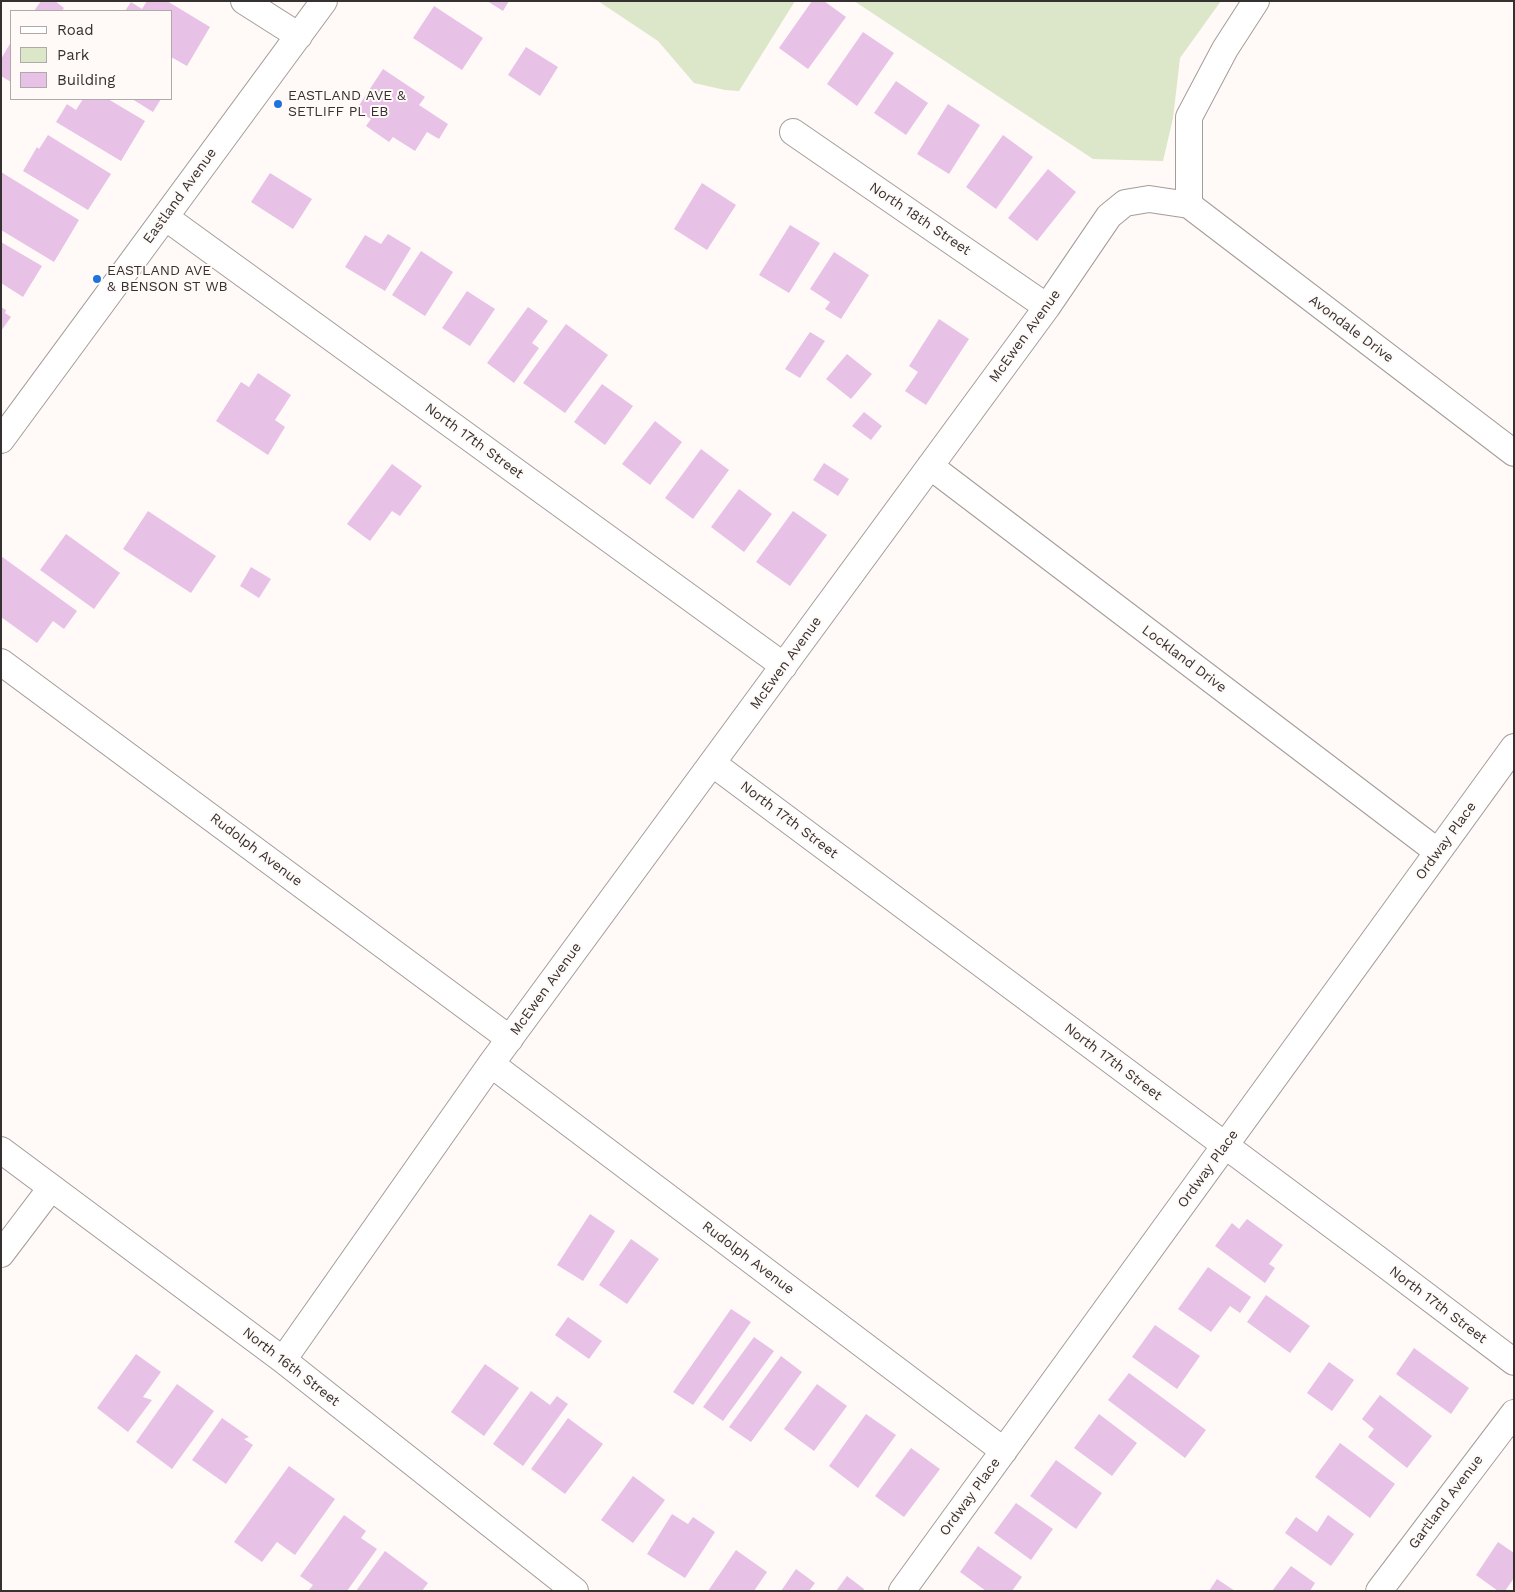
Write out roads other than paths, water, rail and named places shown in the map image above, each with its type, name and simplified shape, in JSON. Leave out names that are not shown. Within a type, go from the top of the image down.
[{"type":"street","points":[[244,1],[298,36]]},
{"type":"street","name":"Eastland Avenue","points":[[5,426],[165,217],[324,1]]},
{"type":"street","points":[[1189,205],[1189,117],[1225,48],[1256,1]]},
{"type":"street","name":"North 18th Street","points":[[793,132],[1047,307]]},
{"type":"street","name":"McEwen Avenue","points":[[283,1360],[510,1039],[1047,307],[1109,216],[1125,203],[1149,199],[1189,205]]},
{"type":"street","name":"Avondale Drive","points":[[1189,205],[1514,453]]},
{"type":"street","name":"North 17th Street","points":[[165,217],[784,666]]},
{"type":"street","name":"Lockland Drive","points":[[930,466],[1438,852]]},
{"type":"street","name":"Rudolph Avenue","points":[[1,662],[510,1039]]},
{"type":"street","name":"Ordway Place","points":[[902,1591],[1514,747]]},
{"type":"street","name":"North 17th Street","points":[[712,763],[1514,1362]]},
{"type":"street","name":"Rudolph Avenue","points":[[492,1064],[1004,1451]]},
{"type":"street","name":"North 16th Street","points":[[1,1150],[283,1360],[575,1591]]},
{"type":"street","points":[[1,1254],[51,1188]]},
{"type":"street","name":"Gartland Avenue","points":[[1379,1591],[1514,1413]]},
{"type":"place","name":"EASTLAND AVE & SETLIFF PL EB","points":[[278,104]]},
{"type":"place","name":"EASTLAND AVE & BENSON ST WB","points":[[97,279]]}]
